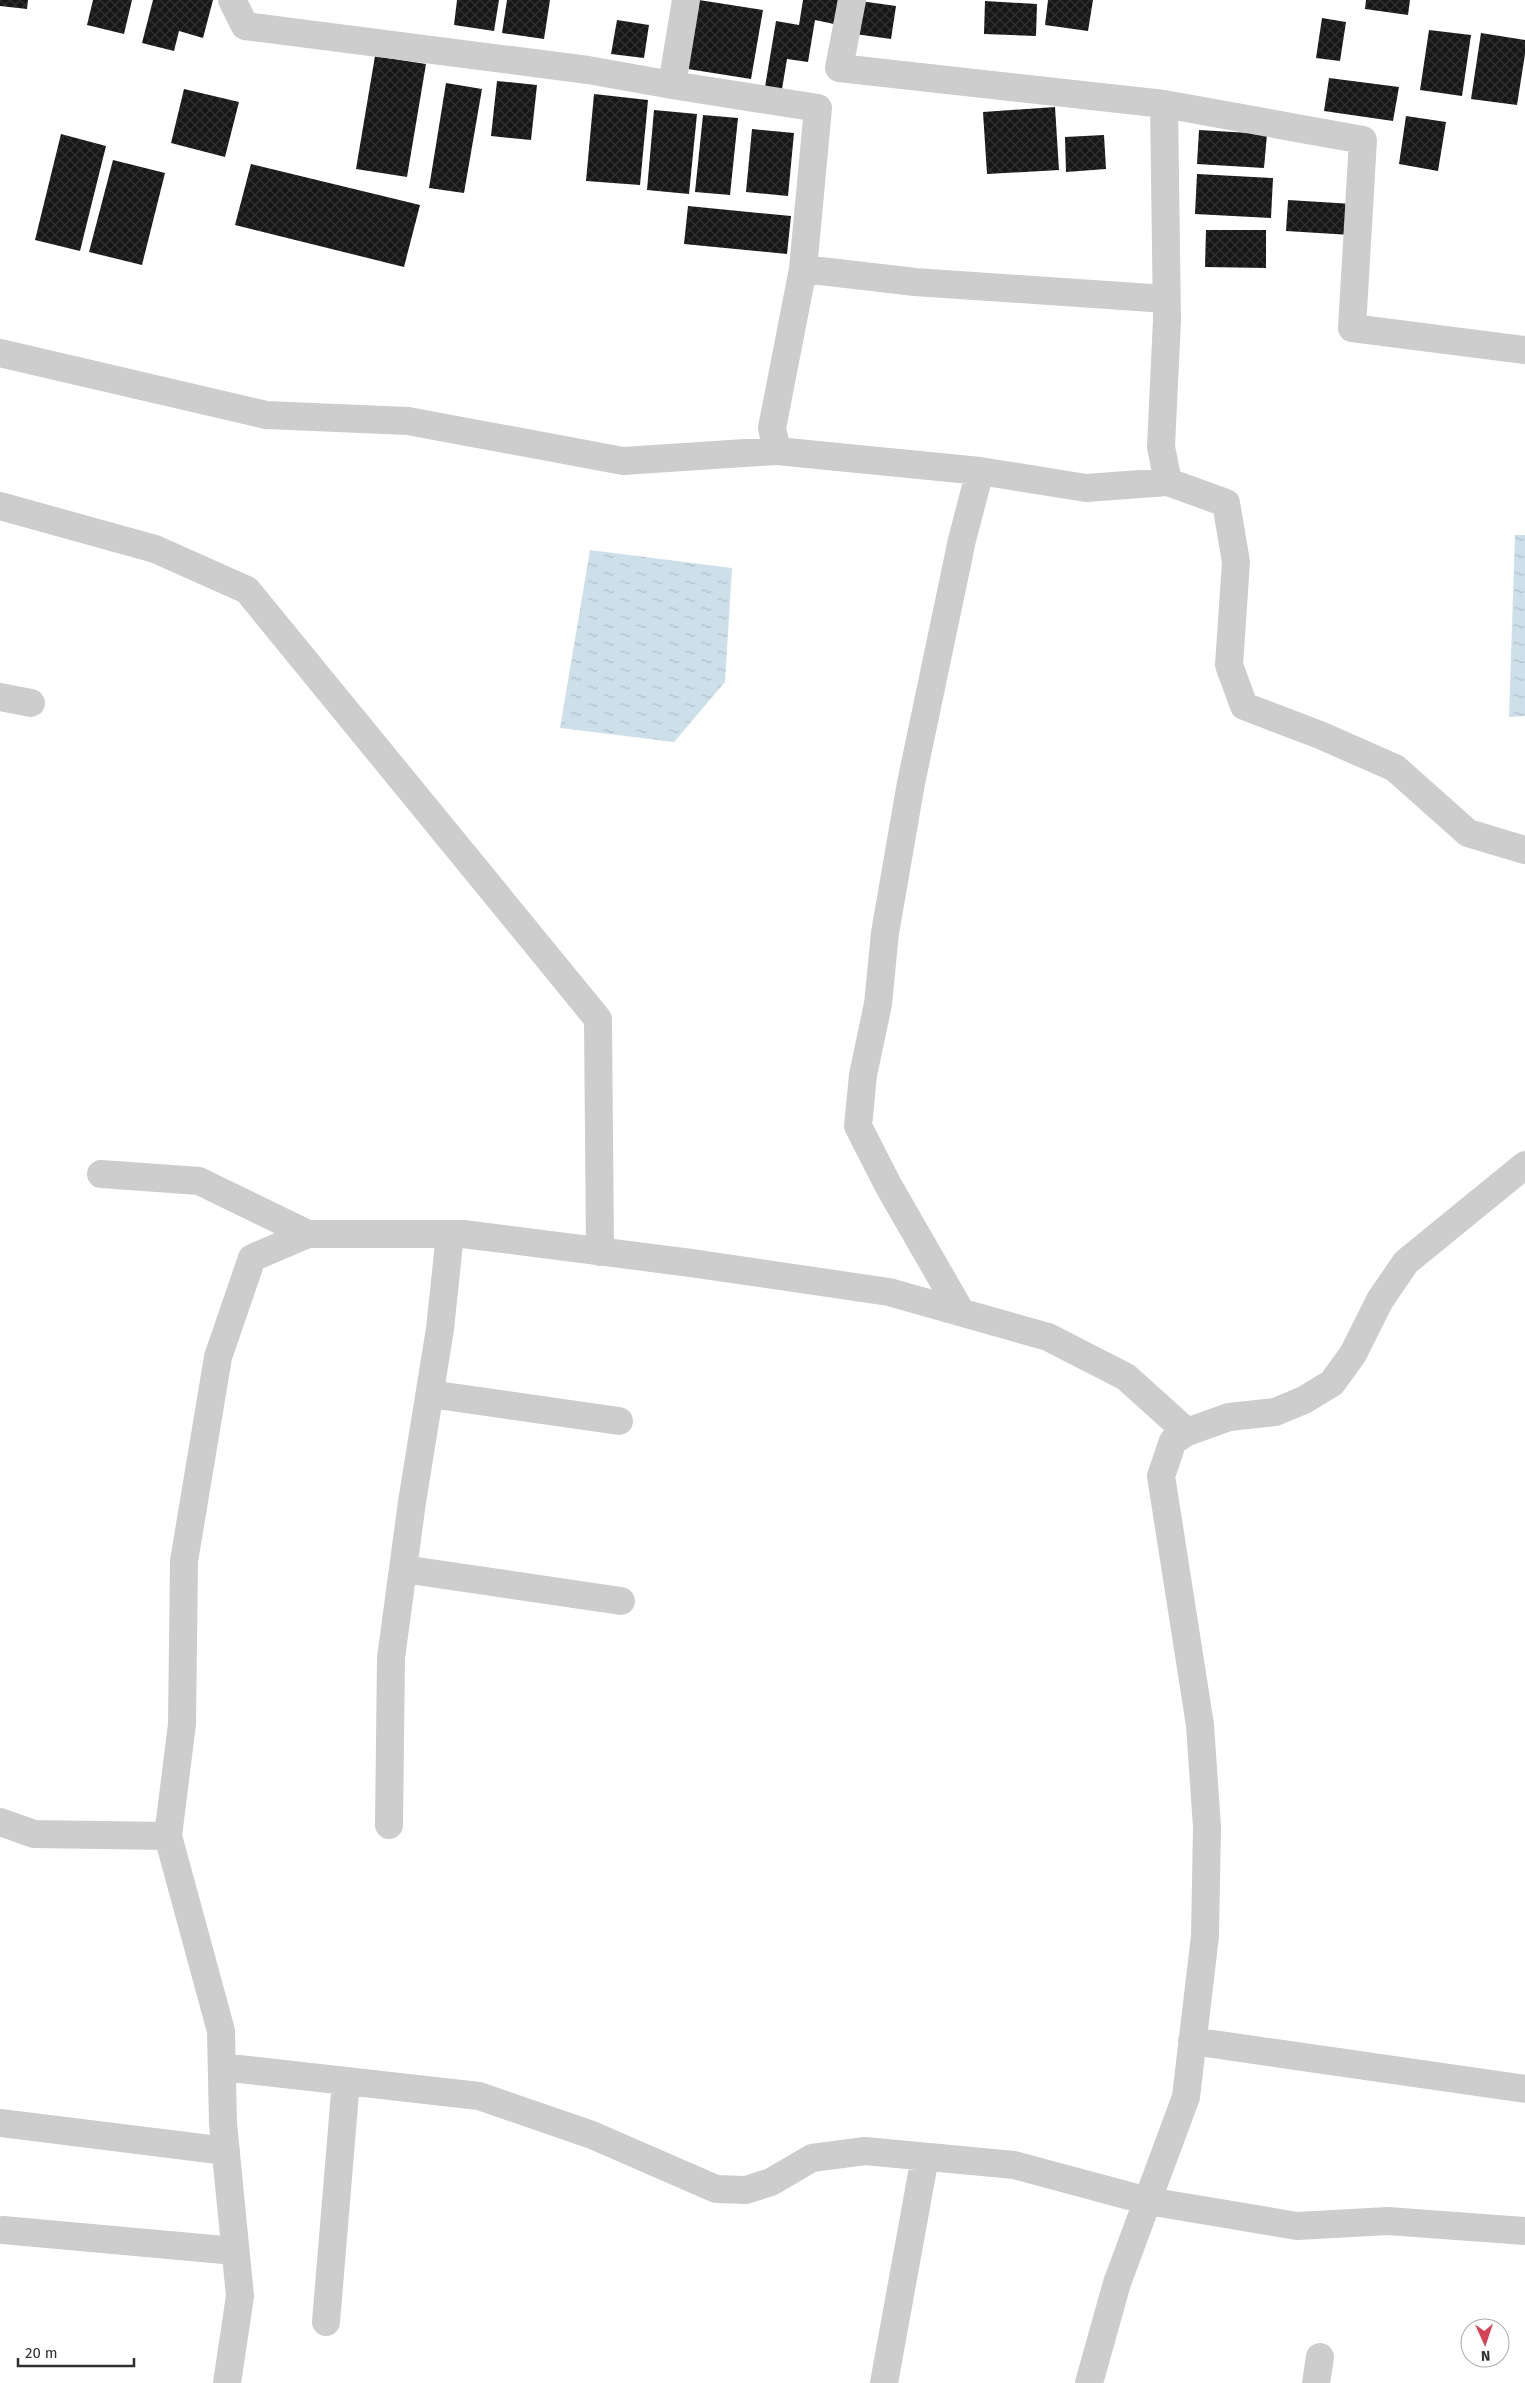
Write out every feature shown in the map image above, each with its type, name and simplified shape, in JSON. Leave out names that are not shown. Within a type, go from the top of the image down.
[{"type":"street","points":[[232,0],[246,26],[588,70],[672,86],[818,108],[803,269],[772,428],[777,451]]},
{"type":"street","points":[[672,86],[686,0]]},
{"type":"street","points":[[852,0],[839,68],[1164,104],[1363,140],[1352,328],[1525,350]]},
{"type":"street","points":[[1164,104],[1166,299],[1161,447],[1168,482]]},
{"type":"street","points":[[803,269],[915,282],[1166,299]]},
{"type":"street","points":[[0,353],[266,415],[408,421],[623,461],[777,451],[980,471],[1086,488],[1168,482],[1226,503],[1236,562],[1229,665],[1244,706],[1320,734],[1395,768],[1468,833],[1525,850]]},
{"type":"street","points":[[961,1312],[888,1185],[858,1126],[864,1075],[878,1004],[885,933],[910,782],[962,540],[980,471]]},
{"type":"street","points":[[0,506],[155,549],[247,590],[598,1020],[600,1252]]},
{"type":"street","points":[[0,697],[31,703]]},
{"type":"street","points":[[1089,2383],[1117,2283],[1186,2097],[1204,1936],[1207,1827],[1200,1725],[1161,1476],[1173,1442],[1187,1432],[1229,1417],[1276,1412],[1304,1400],[1332,1383],[1353,1354],[1380,1300],[1406,1262],[1525,1165]]},
{"type":"street","points":[[102,1174],[198,1181],[308,1234]]},
{"type":"street","points":[[227,2383],[240,2296],[226,2151],[221,2032],[168,1836],[182,1724],[184,1561],[218,1357],[252,1258],[308,1234],[450,1234],[600,1252],[889,1292],[1048,1337],[1126,1377],[1187,1432]]},
{"type":"street","points":[[389,1825],[391,1658],[440,1328],[450,1234]]},
{"type":"street","points":[[430,1394],[619,1421]]},
{"type":"street","points":[[403,1569],[621,1601]]},
{"type":"street","points":[[0,1822],[34,1834],[168,1836]]},
{"type":"street","points":[[1192,2041],[1525,2089]]},
{"type":"street","points":[[222,2067],[479,2096],[592,2135],[716,2188],[746,2190],[771,2182],[812,2158],[865,2151],[1014,2165],[1148,2202],[1296,2226],[1388,2221],[1525,2231]]},
{"type":"street","points":[[326,2322],[346,2080]]},
{"type":"street","points":[[0,2123],[226,2151]]},
{"type":"street","points":[[884,2383],[925,2157]]},
{"type":"street","points":[[2,2230],[235,2251]]},
{"type":"water","points":[[1515,535],[1525,535],[1525,716],[1509,717]]},
{"type":"water","points":[[590,550],[732,568],[725,682],[674,742],[560,728]]},
{"type":"building","points":[[0,0],[28,0],[27,9],[0,6]]},
{"type":"building","points":[[93,0],[132,0],[124,34],[87,25]]},
{"type":"building","points":[[153,0],[213,0],[203,38],[179,31],[174,51],[142,43]]},
{"type":"building","points":[[457,0],[499,0],[494,31],[454,25]]},
{"type":"building","points":[[507,0],[550,0],[544,39],[502,33]]},
{"type":"building","points":[[699,0],[763,10],[751,79],[688,69]]},
{"type":"building","points":[[803,0],[838,0],[834,24],[815,20],[808,62],[787,59],[782,89],[765,87],[776,21],[799,25]]},
{"type":"building","points":[[1048,0],[1093,0],[1088,31],[1045,25]]},
{"type":"building","points":[[1366,0],[1410,0],[1408,15],[1365,9]]},
{"type":"building","points":[[860,1],[896,6],[891,39],[855,34]]},
{"type":"building","points":[[985,1],[1037,4],[1036,36],[984,34]]},
{"type":"building","points":[[1322,18],[1346,22],[1340,61],[1316,58]]},
{"type":"building","points":[[617,20],[649,25],[644,58],[611,54]]},
{"type":"building","points":[[1429,30],[1471,35],[1462,96],[1420,90]]},
{"type":"building","points":[[1481,33],[1525,40],[1525,54],[1517,105],[1471,99]]},
{"type":"building","points":[[375,56],[426,64],[407,177],[356,169]]},
{"type":"building","points":[[1329,78],[1399,87],[1393,121],[1324,111]]},
{"type":"building","points":[[497,81],[537,85],[531,140],[491,136]]},
{"type":"building","points":[[446,83],[482,89],[464,193],[429,188]]},
{"type":"building","points":[[184,89],[239,102],[225,157],[171,143]]},
{"type":"building","points":[[594,94],[648,100],[640,185],[586,181]]},
{"type":"building","points":[[1055,107],[1059,170],[987,174],[983,112]]},
{"type":"building","points":[[654,110],[697,114],[689,194],[647,190]]},
{"type":"building","points":[[703,115],[738,118],[730,195],[695,192]]},
{"type":"building","points":[[1406,116],[1446,122],[1438,171],[1399,164]]},
{"type":"building","points":[[752,129],[794,133],[788,196],[746,192]]},
{"type":"building","points":[[1199,130],[1267,134],[1264,168],[1197,164]]},
{"type":"building","points":[[61,134],[106,146],[80,251],[35,240]]},
{"type":"building","points":[[1104,135],[1106,169],[1066,172],[1065,137]]},
{"type":"building","points":[[113,160],[165,173],[142,265],[89,252]]},
{"type":"building","points":[[251,164],[420,205],[404,267],[235,225]]},
{"type":"building","points":[[1197,174],[1273,178],[1271,218],[1195,214]]},
{"type":"building","points":[[1288,200],[1353,204],[1351,235],[1286,231]]},
{"type":"building","points":[[688,206],[791,216],[787,254],[684,244]]},
{"type":"building","points":[[1206,230],[1266,230],[1266,268],[1205,267]]}]
